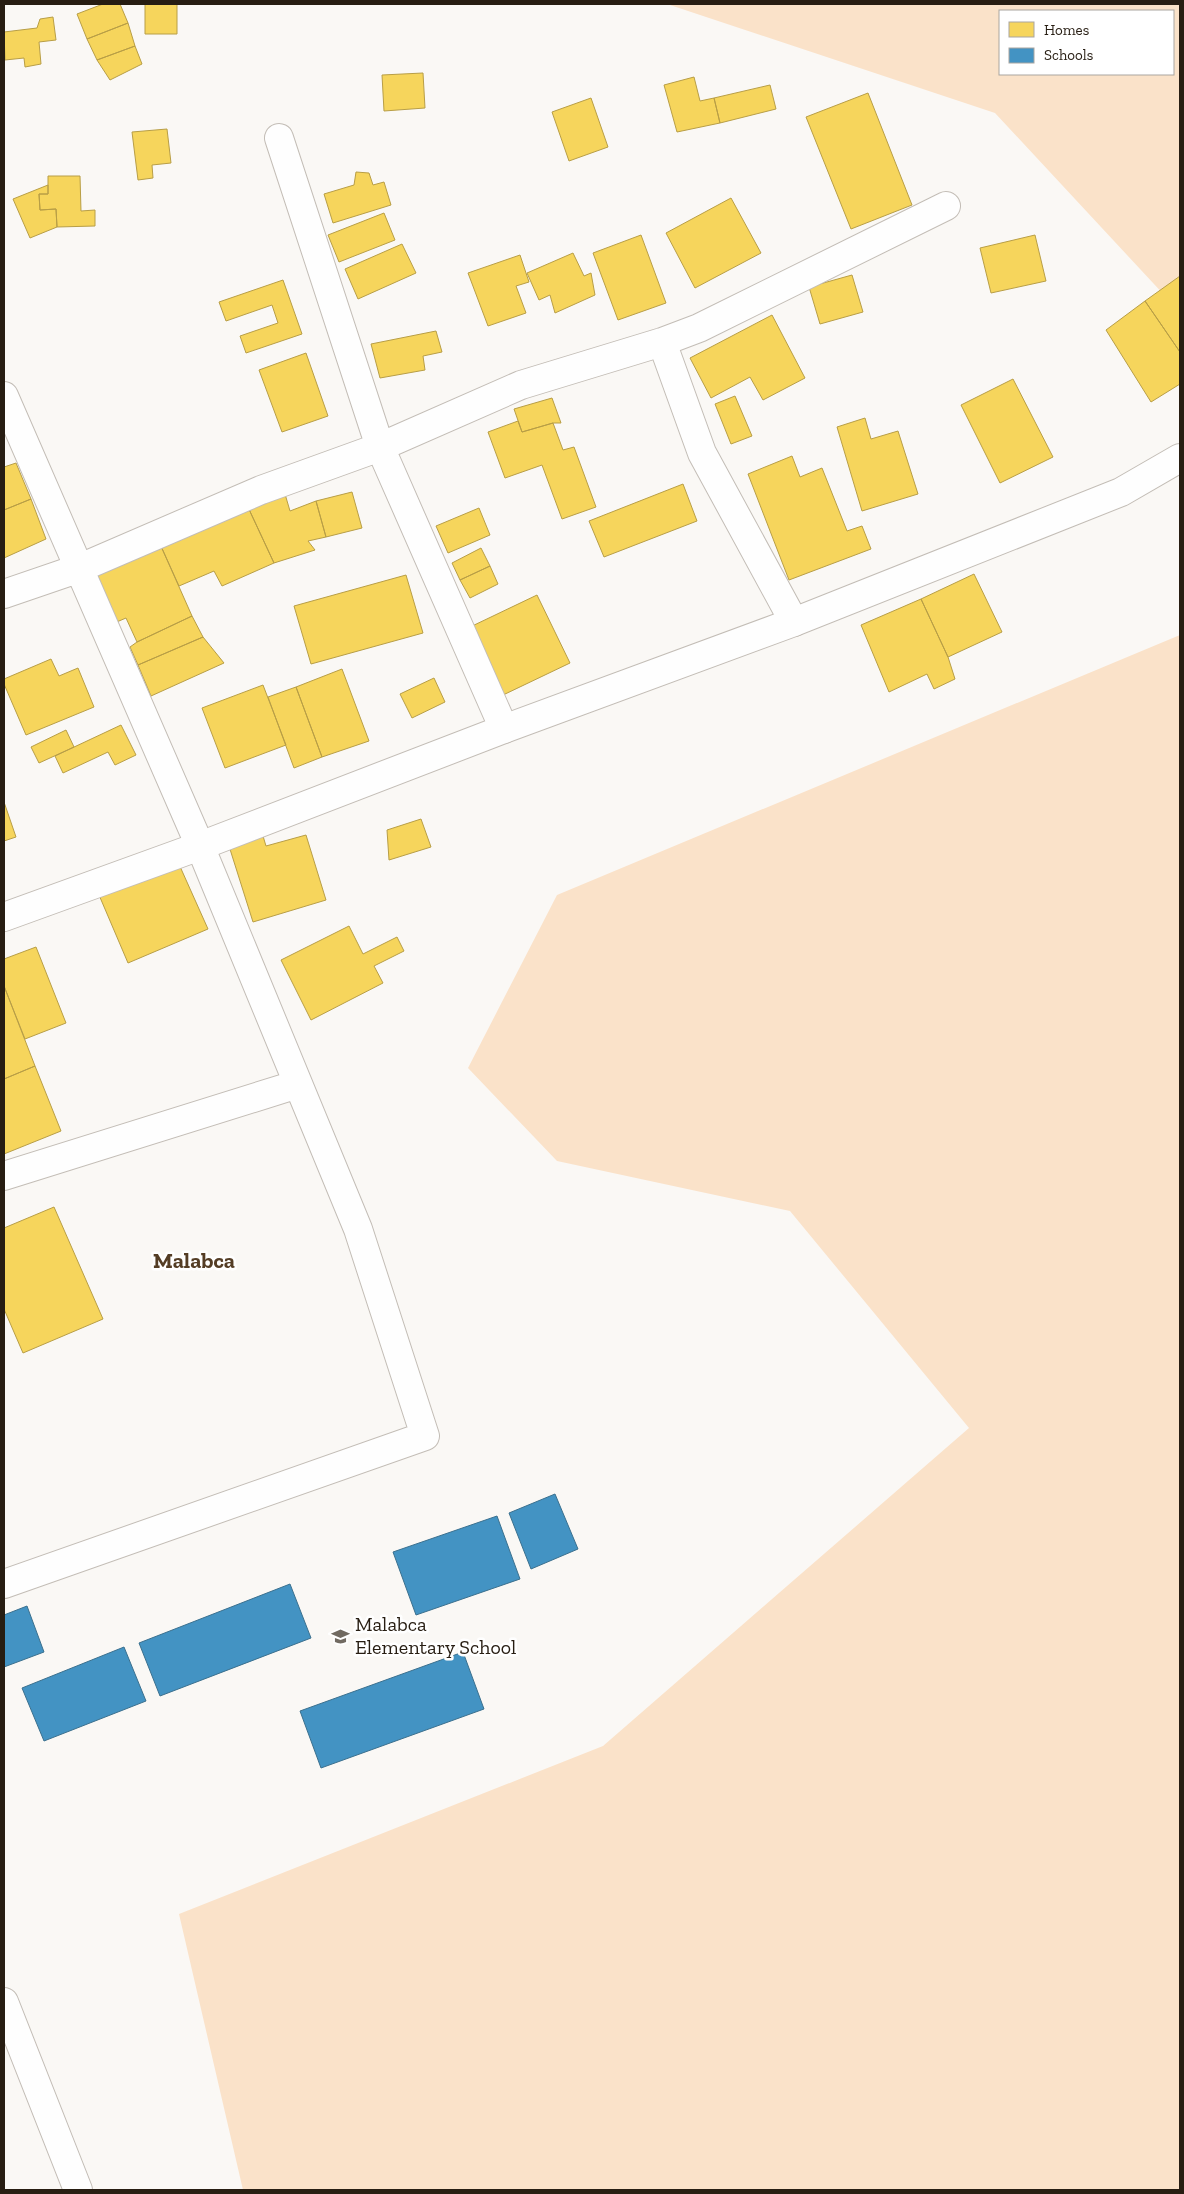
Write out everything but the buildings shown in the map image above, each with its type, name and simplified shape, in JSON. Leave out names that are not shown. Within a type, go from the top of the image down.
[{"type":"street","points":[[279,138],[380,448],[504,729]]},
{"type":"street","points":[[4,594],[80,568],[261,490],[380,448],[521,385],[662,342],[699,328],[946,206]]},
{"type":"street","points":[[662,342],[702,453],[794,622]]},
{"type":"street","points":[[4,396],[200,846],[358,1229],[425,1436],[4,1584]]},
{"type":"street","points":[[4,917],[200,846],[504,729],[794,622],[1121,492],[1180,458]]},
{"type":"street","points":[[4,1176],[298,1084]]},
{"type":"street","points":[[4,2002],[78,2190]]},
{"type":"shaded area","points":[[667,4],[1180,4],[1180,312],[995,113]]},
{"type":"shaded area","points":[[1180,635],[1180,2190],[243,2190],[179,1914],[603,1746],[969,1428],[790,1211],[557,1161],[468,1068],[557,895]]},
{"type":"place","name":"Malabca Elementary School","points":[[341,1636]]},
{"type":"district","name":"Malabca","points":[[194,1260]]}]
